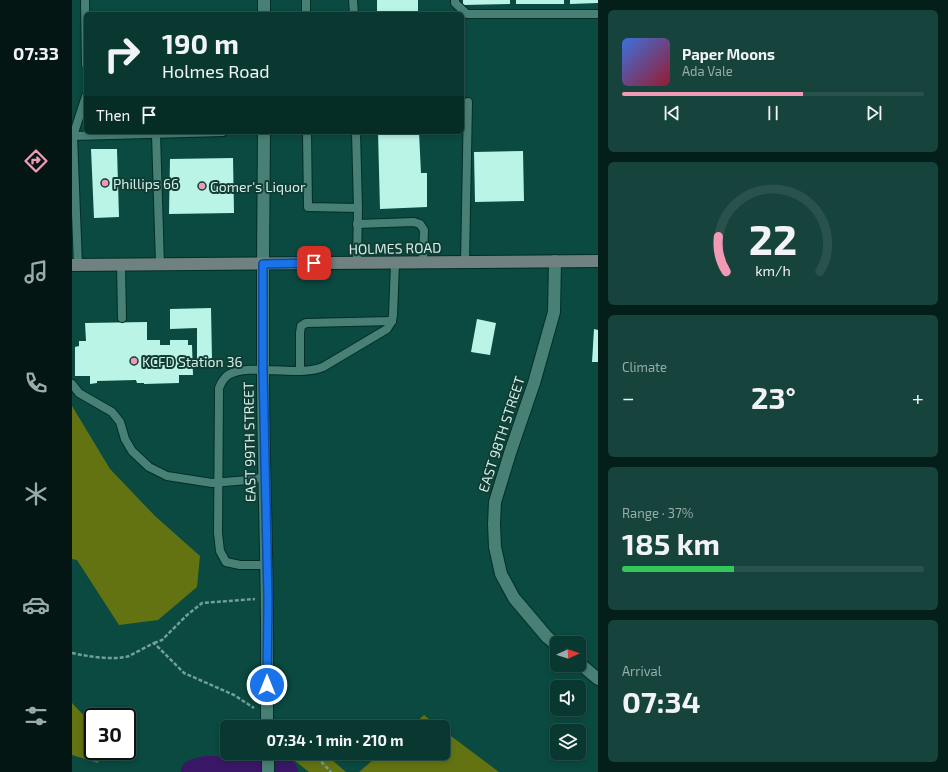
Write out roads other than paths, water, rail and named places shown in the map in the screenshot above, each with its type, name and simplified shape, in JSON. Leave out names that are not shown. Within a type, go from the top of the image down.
[{"type":"main road","name":"HOLMES ROAD","points":[[75,265],[598,261]]},
{"type":"street","points":[[264,0],[264,12]]},
{"type":"street","name":"EAST 99TH STREET","points":[[264,134],[263,370],[266,565],[268,599],[268,720]]},
{"type":"street","name":"EAST 98TH STREET","points":[[550,639],[514,598],[501,574],[495,548],[494,524],[495,502],[534,383],[554,312],[555,261]]},
{"type":"street","points":[[586,669],[598,679]]},
{"type":"street","points":[[268,760],[268,772]]},
{"type":"lane","points":[[85,0],[85,12]]},
{"type":"lane","points":[[306,0],[306,12]]},
{"type":"lane","points":[[353,0],[354,12]]},
{"type":"lane","points":[[455,0],[455,3],[467,14],[598,14]]},
{"type":"lane","points":[[75,265],[73,136],[84,102]]},
{"type":"lane","points":[[465,262],[468,102]]},
{"type":"lane","points":[[73,136],[156,134],[160,265]]},
{"type":"lane","points":[[307,134],[308,207],[358,208]]},
{"type":"lane","points":[[356,134],[358,208],[357,263]]},
{"type":"lane","points":[[357,224],[414,222],[420,224],[424,230],[423,262]]},
{"type":"lane","points":[[266,565],[240,565],[226,562],[220,551],[218,534],[219,388],[222,381],[227,376],[235,372],[263,370],[315,370],[323,367],[387,329],[393,316],[395,263]]},
{"type":"lane","points":[[121,265],[122,318]]},
{"type":"lane","points":[[300,371],[300,333],[301,326],[306,323],[392,321]]},
{"type":"lane","points":[[72,384],[79,394],[112,412],[120,422],[125,439],[132,451],[149,467],[167,476],[212,483],[265,477]]},
{"type":"waterway","points":[[194,772],[206,769],[282,770],[285,772]]},
{"type":"place","name":"Phillips 66","points":[[105,183]]},
{"type":"place","name":"Gomer's Liquor","points":[[202,186]]},
{"type":"place","name":"KCFD Station 36","points":[[134,361]]}]
